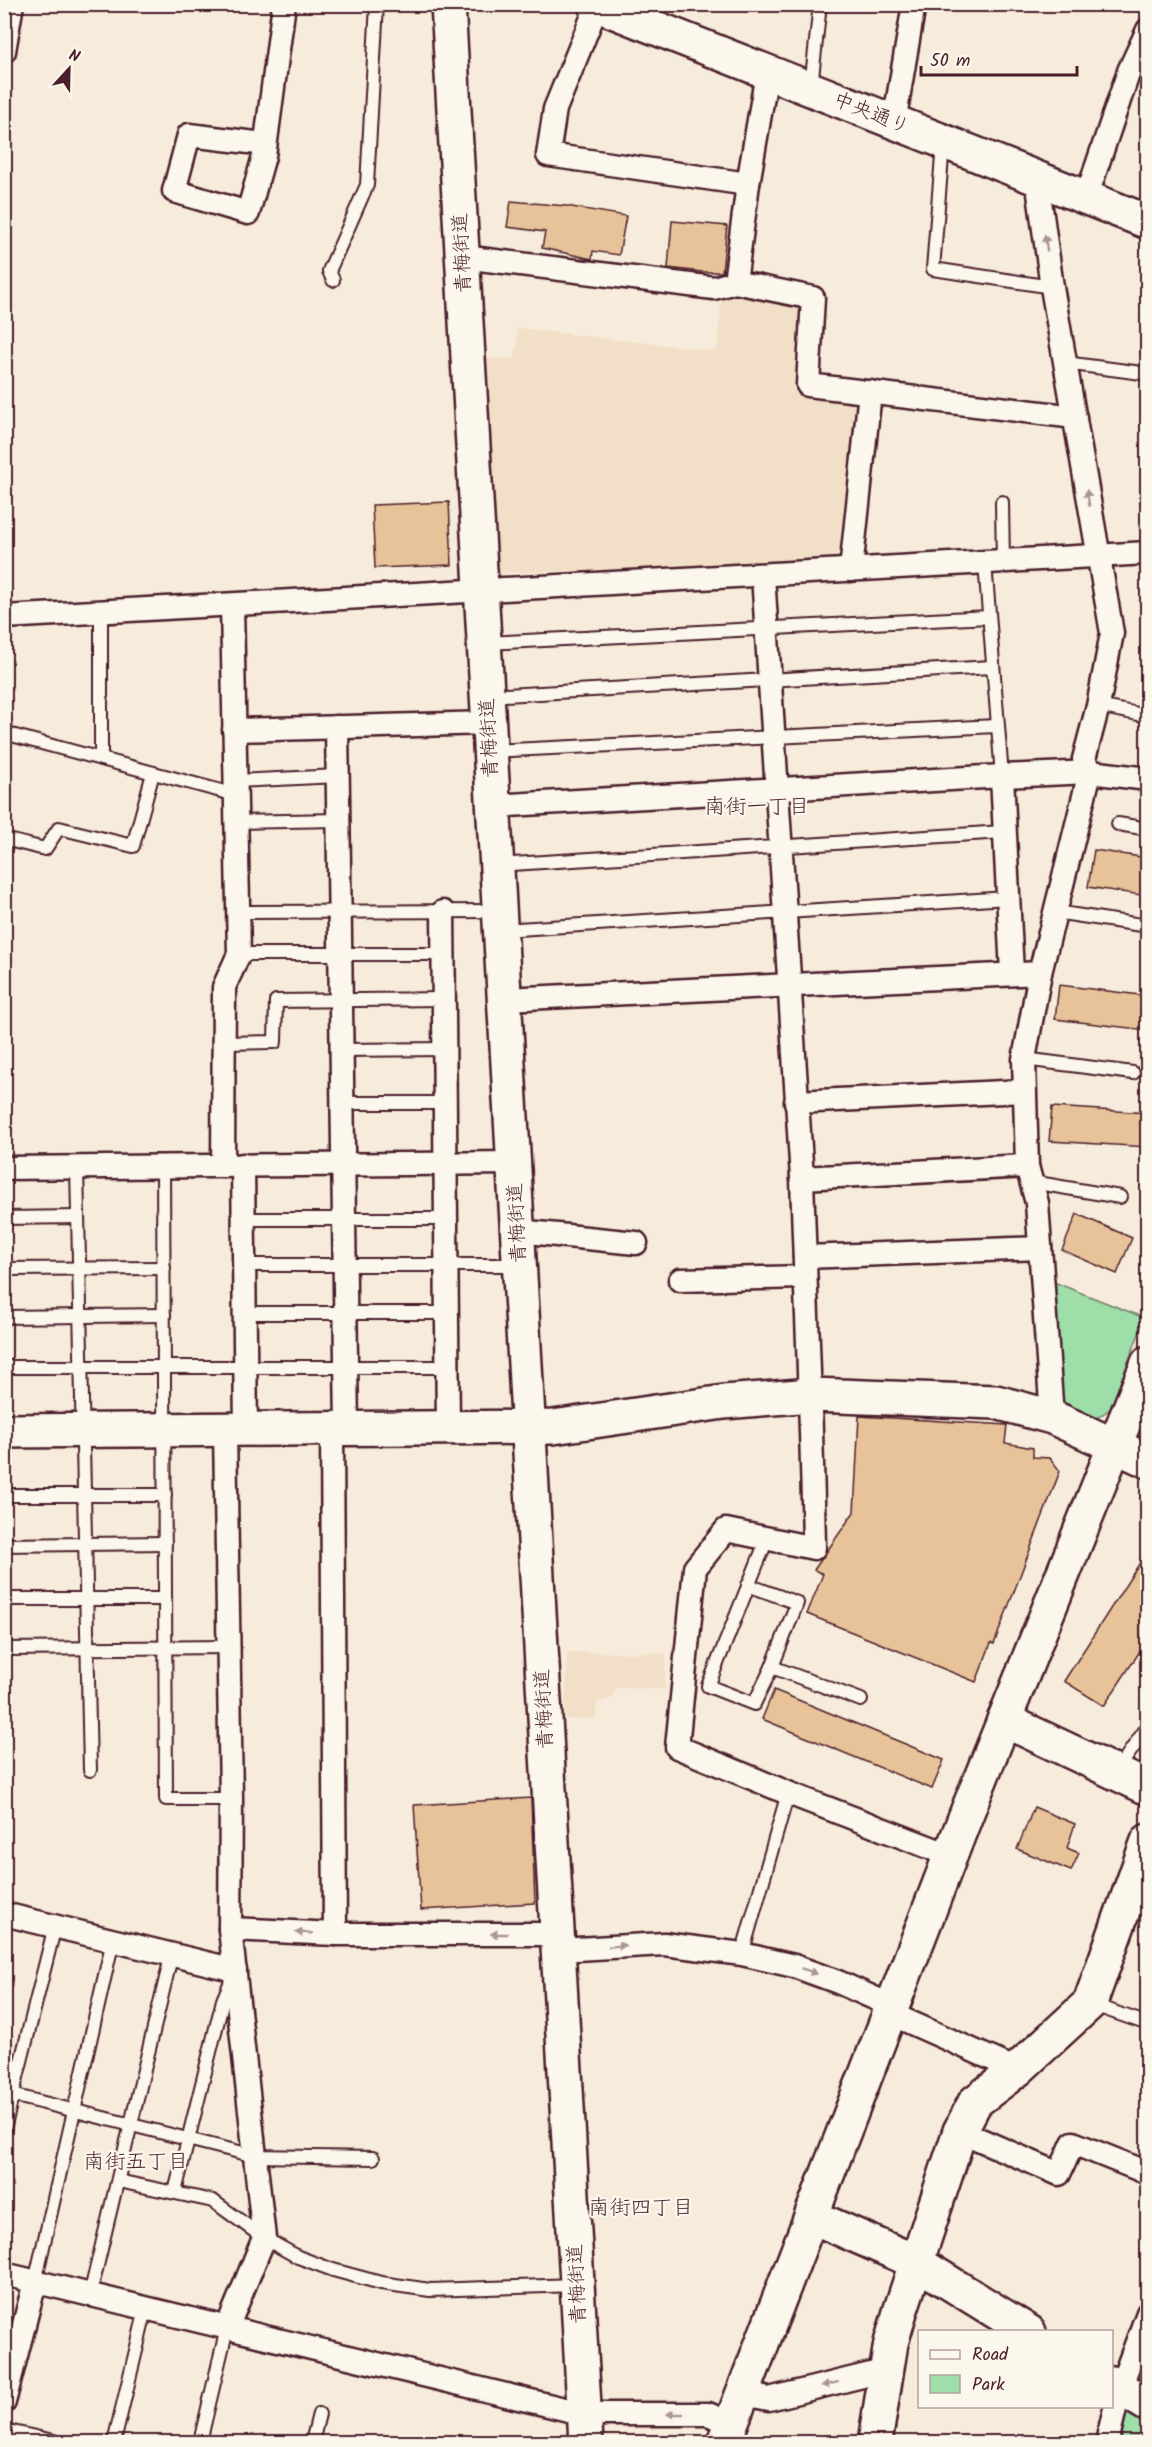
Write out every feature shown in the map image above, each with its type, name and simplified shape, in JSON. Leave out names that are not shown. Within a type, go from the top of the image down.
[{"type":"street","points":[[4,51],[12,4]]},
{"type":"street","points":[[265,144],[189,135],[174,191],[248,213],[265,144],[284,4]]},
{"type":"street","name":"青梅街道","points":[[448,4],[585,2428]]},
{"type":"street","points":[[894,123],[914,4]]},
{"type":"street","points":[[596,5],[555,109],[548,155],[748,184]]},
{"type":"street","name":"中央通り","points":[[596,5],[1148,222]]},
{"type":"street","points":[[1086,198],[1138,75],[1148,30]]},
{"type":"street","points":[[735,282],[748,184],[767,73]]},
{"type":"street","points":[[1037,179],[1052,287],[1112,633],[1098,706],[1084,759],[1090,772],[1040,973],[1024,1059],[1029,1174],[1037,1203],[1052,1417]]},
{"type":"street","points":[[463,257],[714,288],[735,282],[813,298],[808,385],[1075,417]]},
{"type":"street","points":[[850,570],[870,392]]},
{"type":"street","points":[[4,617],[1148,553]]},
{"type":"street","points":[[763,575],[802,1178],[804,1267],[812,1395],[814,1548],[726,1530],[695,1568],[677,1747],[788,1793],[952,1856]]},
{"type":"street","points":[[227,2328],[264,2238],[230,1929],[231,1800],[228,1647],[236,1430],[246,1367],[244,1219],[233,1166],[224,1043],[224,987],[239,954],[232,604]]},
{"type":"street","points":[[234,730],[490,723]]},
{"type":"street","points":[[335,1934],[340,1429],[346,1367],[337,727]]},
{"type":"street","points":[[494,806],[1090,772],[1148,780]]},
{"type":"street","points":[[1002,776],[1003,832],[1012,973]]},
{"type":"street","points":[[443,912],[448,1428]]},
{"type":"street","points":[[506,999],[1040,973]]},
{"type":"street","points":[[796,1102],[1024,1091]]},
{"type":"street","points":[[4,1168],[515,1163]]},
{"type":"street","points":[[802,1178],[1029,1174]]},
{"type":"street","points":[[518,1231],[636,1243]]},
{"type":"street","points":[[680,1280],[804,1267],[1040,1248]]},
{"type":"street","points":[[733,2420],[1004,1720],[1148,1363]]},
{"type":"street","points":[[4,1431],[553,1427],[724,1402],[812,1395],[996,1402],[1052,1417],[1148,1461]]},
{"type":"street","points":[[1004,1720],[1148,1788]]},
{"type":"street","points":[[875,2442],[887,2370],[900,2312],[960,2131],[975,2102],[1017,2070],[1090,2003],[1145,1858]]},
{"type":"street","points":[[4,1914],[235,1970]]},
{"type":"street","points":[[230,1929],[664,1944],[742,1954],[805,1970],[838,1982],[1017,2070]]},
{"type":"street","points":[[960,2131],[1059,2174],[1073,2142],[1148,2172]]},
{"type":"street","points":[[813,2217],[916,2262],[1027,2330]]},
{"type":"street","points":[[4,2274],[227,2328],[585,2428],[708,2414],[733,2420],[769,2399],[887,2370]]},
{"type":"street","points":[[4,2402],[35,2282]]},
{"type":"street","points":[[1113,2405],[1116,2386],[1148,2313]]},
{"type":"street","points":[[1116,2386],[1148,2405]]},
{"type":"street","points":[[1107,2442],[1112,2408]]},
{"type":"lane","points":[[333,280],[329,272],[367,185],[377,4]]},
{"type":"lane","points":[[811,90],[820,4]]},
{"type":"lane","points":[[943,142],[933,268],[1052,287]]},
{"type":"lane","points":[[1065,363],[1142,373]]},
{"type":"lane","points":[[1002,502],[989,617],[996,726],[1002,776]]},
{"type":"lane","points":[[101,612],[101,759]]},
{"type":"lane","points":[[485,643],[989,617]]},
{"type":"lane","points":[[490,723],[770,680],[992,667]]},
{"type":"lane","points":[[1098,706],[1148,716]]},
{"type":"lane","points":[[490,723],[773,736],[996,726]]},
{"type":"lane","points":[[4,733],[153,773],[236,788],[338,776]]},
{"type":"lane","points":[[4,838],[45,849],[59,828],[133,846],[153,773]]},
{"type":"lane","points":[[236,822],[338,820]]},
{"type":"lane","points":[[1118,824],[1148,829]]},
{"type":"lane","points":[[497,865],[1003,832]]},
{"type":"lane","points":[[238,912],[443,912],[501,921],[784,911],[1008,898]]},
{"type":"lane","points":[[1055,912],[1148,926]]},
{"type":"lane","points":[[239,954],[443,954]]},
{"type":"lane","points":[[224,1043],[276,1042],[276,1001],[444,999]]},
{"type":"lane","points":[[342,1050],[444,1049]]},
{"type":"lane","points":[[1024,1059],[1133,1073]]},
{"type":"lane","points":[[343,1103],[445,1103]]},
{"type":"lane","points":[[163,1166],[166,1799],[231,1800]]},
{"type":"lane","points":[[77,1167],[90,1770]]},
{"type":"lane","points":[[1029,1174],[1120,1197]]},
{"type":"lane","points":[[4,1218],[78,1217]]},
{"type":"lane","points":[[244,1219],[446,1219]]},
{"type":"lane","points":[[244,1265],[520,1265]]},
{"type":"lane","points":[[4,1269],[164,1268]]},
{"type":"lane","points":[[245,1313],[447,1313]]},
{"type":"lane","points":[[4,1317],[164,1315]]},
{"type":"lane","points":[[4,1367],[447,1367]]},
{"type":"lane","points":[[4,1495],[165,1495]]},
{"type":"lane","points":[[748,1585],[796,1603],[772,1667],[754,1704],[708,1686],[766,1539]]},
{"type":"lane","points":[[4,1545],[165,1543]]},
{"type":"lane","points":[[4,1599],[165,1599]]},
{"type":"lane","points":[[4,1649],[228,1647]]},
{"type":"lane","points":[[772,1667],[861,1700]]},
{"type":"lane","points":[[1116,1773],[1148,1726]]},
{"type":"lane","points":[[742,1954],[788,1793]]},
{"type":"lane","points":[[4,2129],[9,2094],[55,1926]]},
{"type":"lane","points":[[35,2282],[113,1940]]},
{"type":"lane","points":[[90,2295],[172,1953]]},
{"type":"lane","points":[[175,2192],[223,2000],[235,1970]]},
{"type":"lane","points":[[1090,2003],[1148,2025]]},
{"type":"lane","points":[[9,2094],[255,2156],[373,2158]]},
{"type":"lane","points":[[118,2181],[213,2201],[264,2238],[298,2257],[333,2271],[381,2283],[430,2290],[578,2285]]},
{"type":"lane","points":[[114,2442],[146,2308]]},
{"type":"lane","points":[[200,2442],[227,2328]]},
{"type":"lane","points":[[312,2442],[319,2414]]},
{"type":"lane","points":[[4,2430],[58,2442]]},
{"type":"shaded area","points":[[722,292],[801,302],[795,389],[857,397],[838,563],[489,573],[480,359],[515,359],[518,328],[717,351]]},
{"type":"shaded area","points":[[567,1652],[666,1653],[665,1689],[616,1688],[613,1698],[597,1703],[596,1719],[565,1719]]},
{"type":"green space","points":[[1051,1281],[1145,1318],[1110,1409],[1094,1420],[1061,1401]]},
{"type":"green space","points":[[1125,2409],[1147,2423],[1147,2442],[1116,2442]]},
{"type":"building","points":[[511,201],[566,206],[626,216],[619,255],[593,251],[592,259],[542,248],[545,232],[507,227]]},
{"type":"building","points":[[672,221],[727,226],[722,272],[668,268]]},
{"type":"building","points":[[449,502],[452,565],[375,568],[372,505]]},
{"type":"building","points":[[1094,850],[1148,858],[1148,896],[1088,887]]},
{"type":"building","points":[[1059,985],[1148,996],[1146,1030],[1055,1019]]},
{"type":"building","points":[[1052,1107],[1148,1113],[1148,1147],[1049,1141]]},
{"type":"building","points":[[1077,1214],[1132,1238],[1117,1274],[1062,1250]]},
{"type":"building","points":[[859,1416],[1007,1425],[1005,1443],[1033,1448],[1033,1457],[1050,1458],[1060,1471],[994,1644],[991,1643],[976,1682],[807,1614],[823,1574],[814,1570],[854,1512]]},
{"type":"building","points":[[1148,1550],[1148,1639],[1104,1706],[1064,1681]]},
{"type":"building","points":[[774,1690],[944,1760],[932,1789],[762,1719]]},
{"type":"building","points":[[531,1798],[535,1903],[421,1910],[414,1805]]},
{"type":"building","points":[[1034,1807],[1075,1824],[1067,1848],[1079,1853],[1071,1871],[1017,1849]]},
{"type":"district","name":"南街一丁目","points":[[757,807]]},
{"type":"district","name":"南街五丁目","points":[[136,2162]]},
{"type":"district","name":"南街四丁目","points":[[641,2208]]}]
